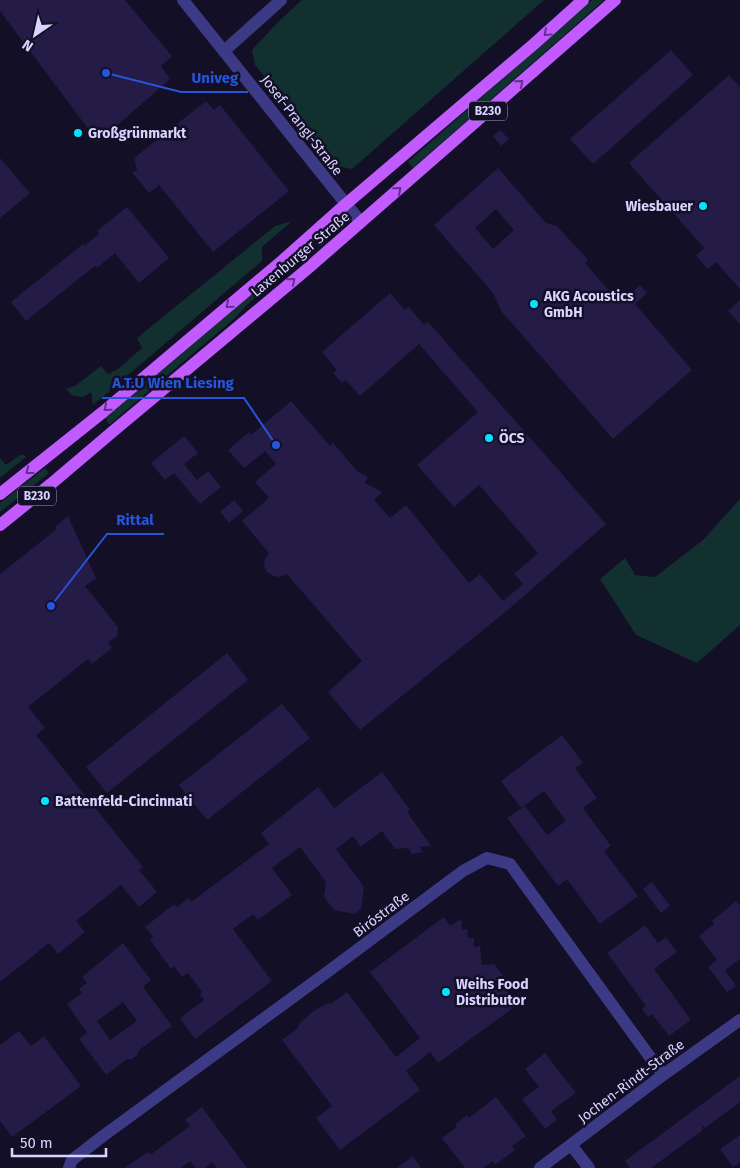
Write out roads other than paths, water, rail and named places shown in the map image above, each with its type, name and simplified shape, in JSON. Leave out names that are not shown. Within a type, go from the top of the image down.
[{"type":"main road","name":"Laxenburger Straße","points":[[0,494],[103,412],[282,261],[583,0]]},
{"type":"main road","name":"Laxenburger Straße","points":[[0,525],[306,270],[615,0]]},
{"type":"street","name":"Josef-Prangl-Straße","points":[[184,0],[361,222]]},
{"type":"street","points":[[224,51],[281,0]]},
{"type":"street","name":"Biróstraße","points":[[70,1168],[72,1160],[103,1136],[463,871],[487,858],[510,864],[663,1075]]},
{"type":"street","name":"Jochen-Rindt-Straße","points":[[540,1168],[663,1075],[740,1020]]},
{"type":"street","points":[[571,1144],[589,1168]]},
{"type":"place","name":"Univeg","points":[[106,73]]},
{"type":"place","name":"Großgrünmarkt","points":[[78,133]]},
{"type":"place","name":"Wiesbauer","points":[[703,206]]},
{"type":"place","name":"AKG Acoustics GmbH","points":[[534,304]]},
{"type":"place","name":"ÖCS","points":[[489,438]]},
{"type":"place","name":"A.T.U Wien Liesing","points":[[276,445]]},
{"type":"place","name":"Rittal","points":[[51,606]]},
{"type":"place","name":"Battenfeld-Cincinnati","points":[[45,801]]},
{"type":"place","name":"Weihs Food Distributor","points":[[446,992]]}]
